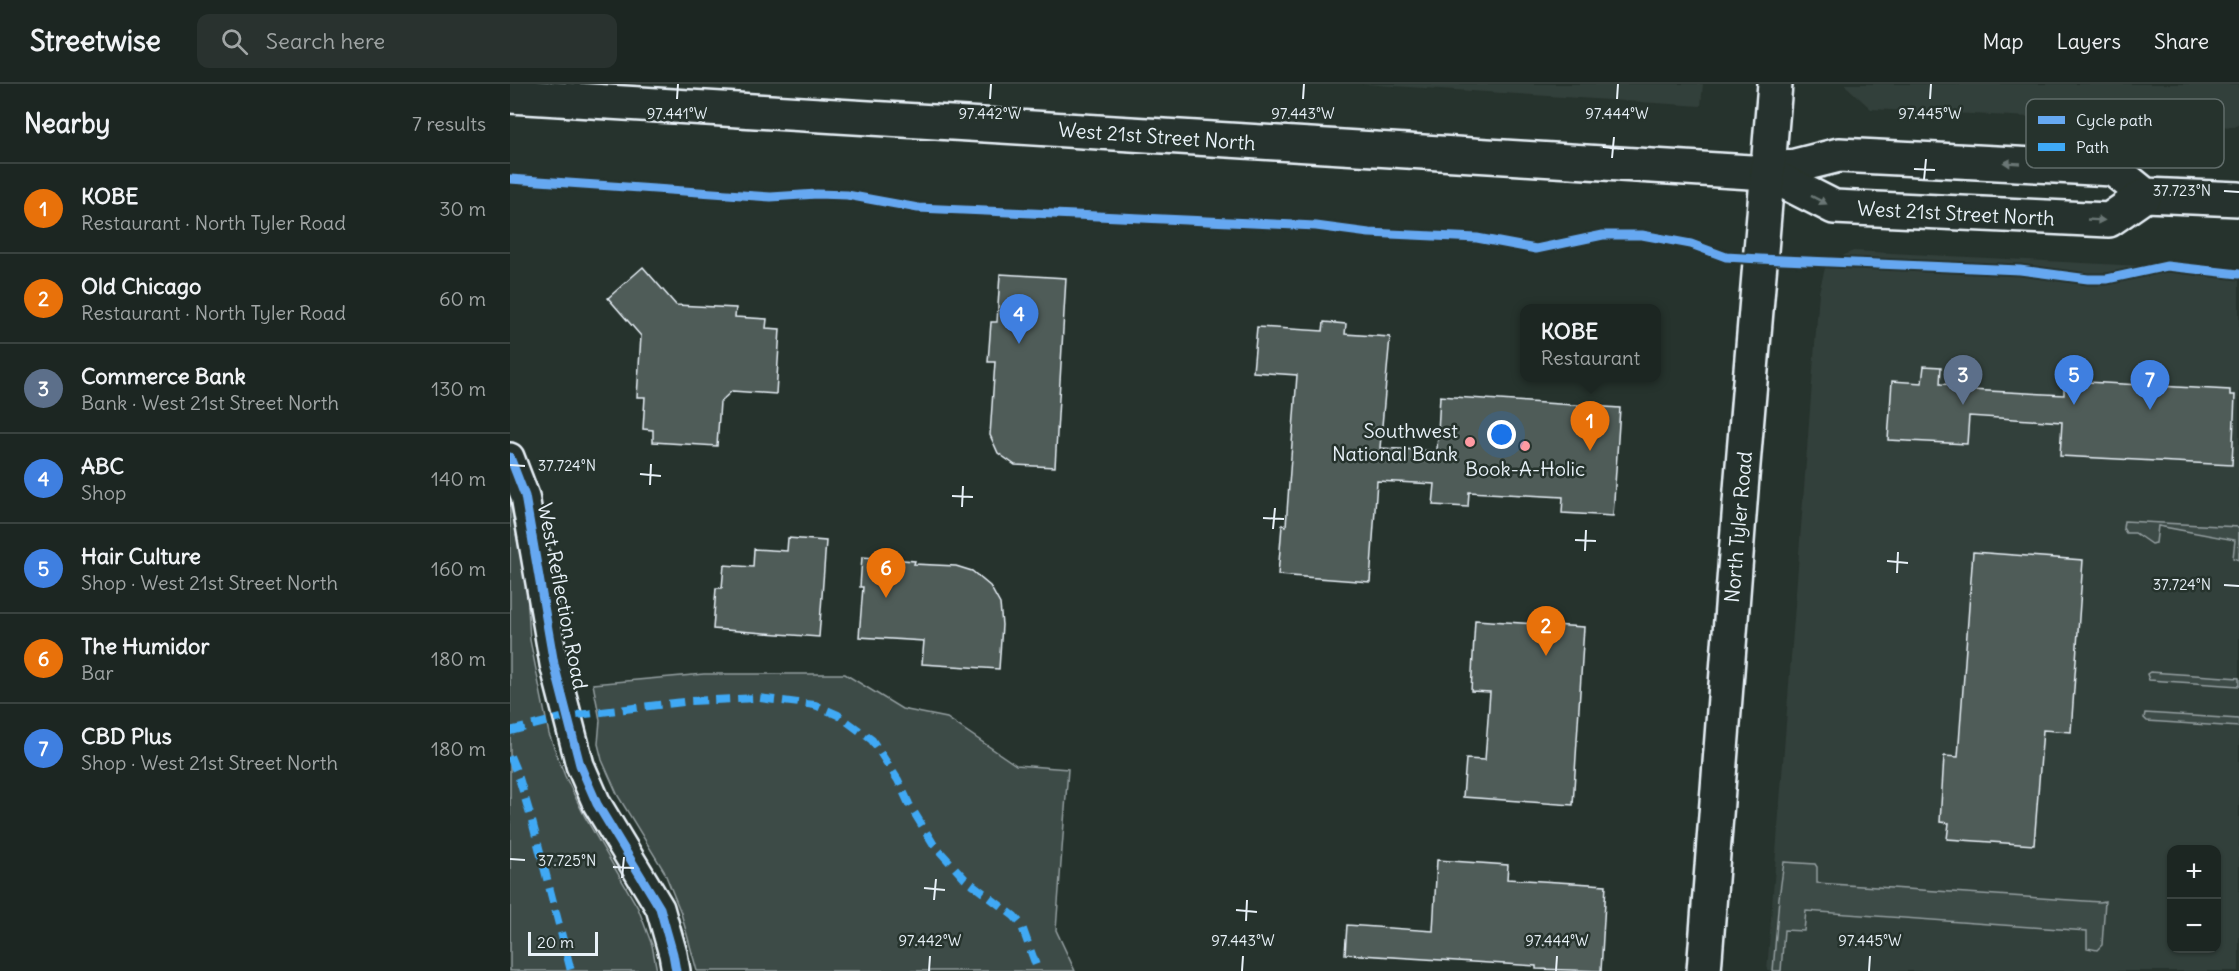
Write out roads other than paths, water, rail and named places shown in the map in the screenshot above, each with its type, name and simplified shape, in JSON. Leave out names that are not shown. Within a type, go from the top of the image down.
[{"type":"main road","name":"North Tyler Road","points":[[1704,971],[1724,694],[1775,84]]},
{"type":"main road","name":"West 21st Street North","points":[[510,96],[1767,173],[1839,155],[2026,165]]},
{"type":"main road","name":"West 21st Street North","points":[[1767,173],[1834,207],[2109,220],[2145,195],[2113,169],[2093,168]]},
{"type":"main road","points":[[2145,195],[2239,199]]},
{"type":"street","name":"West Reflection Road","points":[[510,457],[525,496],[554,664],[580,765],[597,804],[660,908],[674,954],[676,971]]},
{"type":"place","name":"ABC","points":[[1019,344]]},
{"type":"place","name":"Commerce Bank","points":[[1963,405]]},
{"type":"place","name":"Hair Culture","points":[[2074,405]]},
{"type":"place","name":"CBD Plus","points":[[2150,410]]},
{"type":"place","name":"Southwest National Bank","points":[[1470,442]]},
{"type":"place","name":"Book-A-Holic","points":[[1525,446]]},
{"type":"place","name":"KOBE","points":[[1590,451]]},
{"type":"place","name":"The Humidor","points":[[886,598]]},
{"type":"place","name":"Old Chicago","points":[[1546,656]]}]
